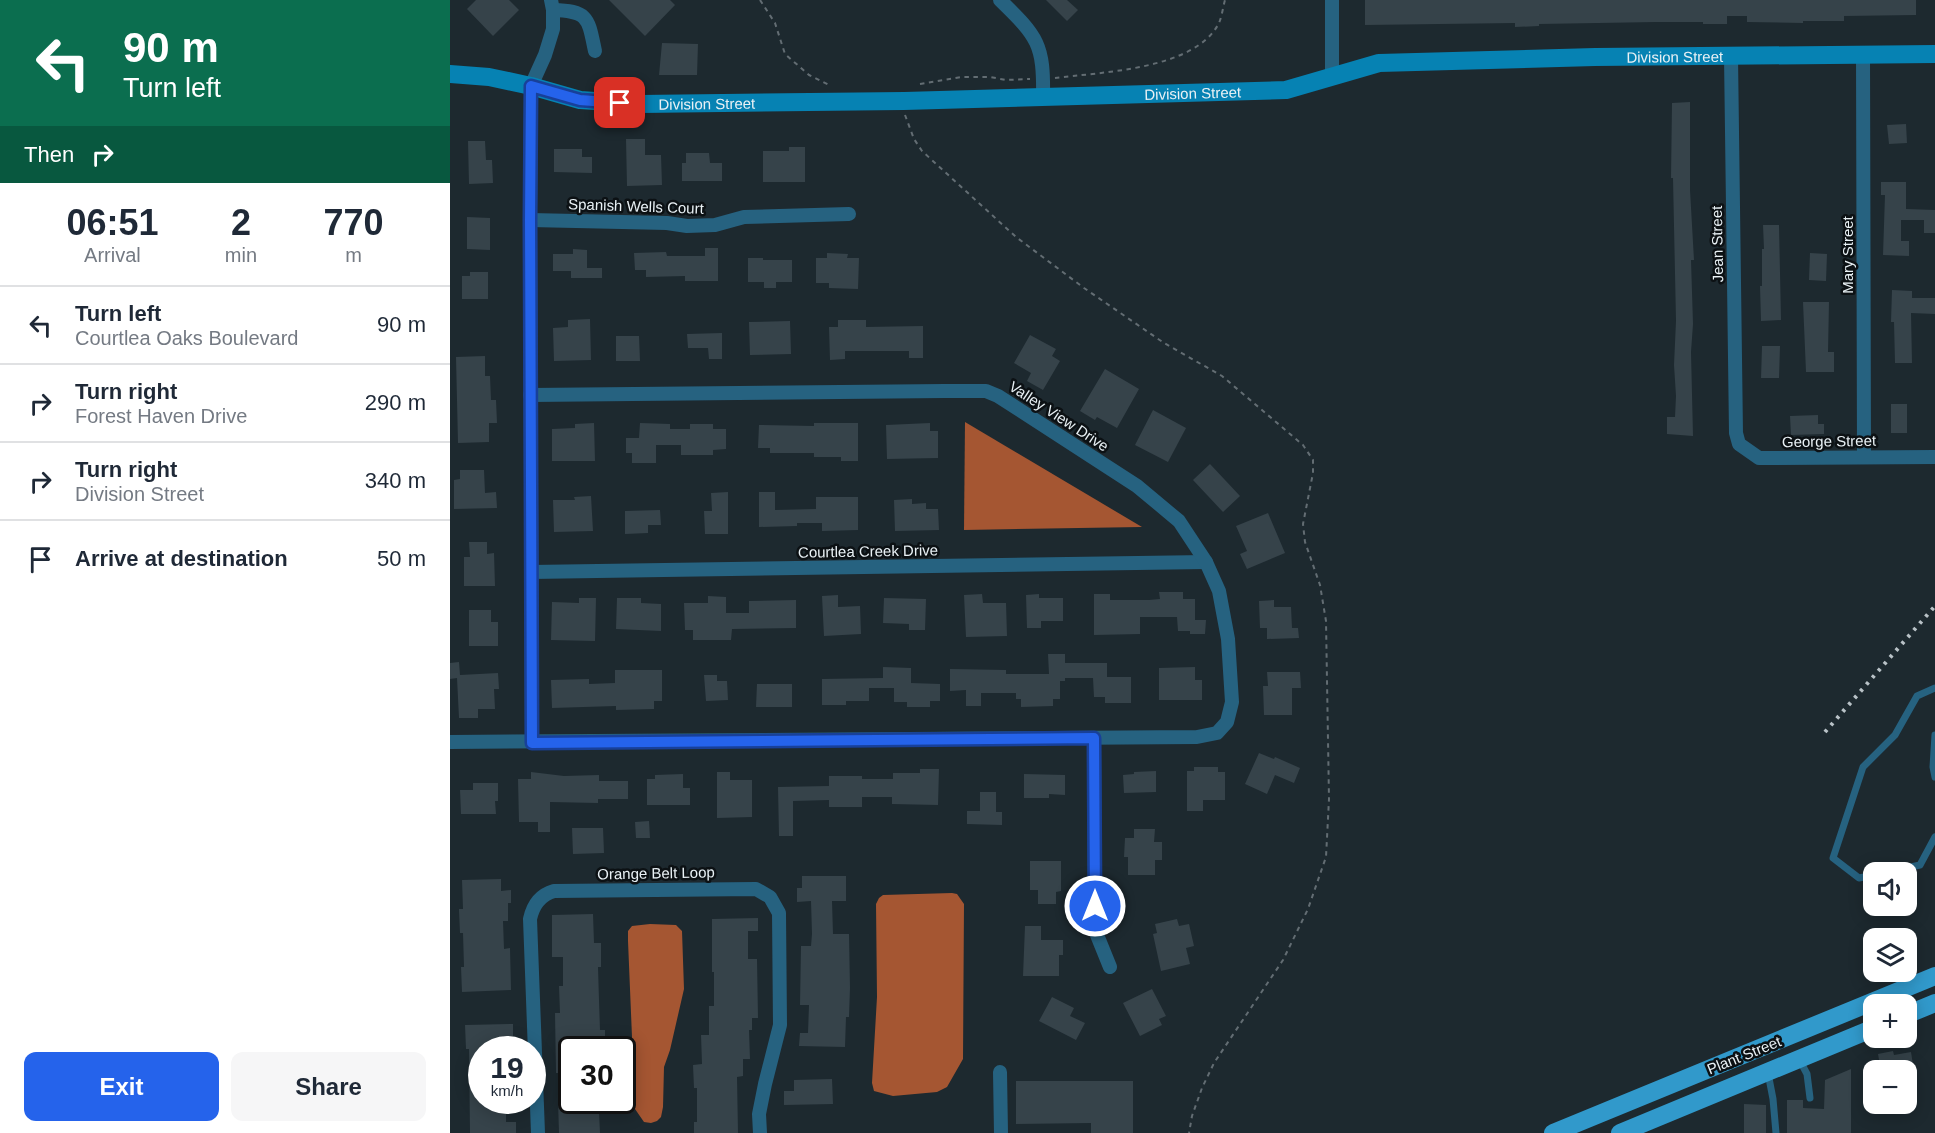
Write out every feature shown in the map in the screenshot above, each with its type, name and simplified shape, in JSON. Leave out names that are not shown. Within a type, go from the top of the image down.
[{"type":"main road","name":"Plant Street","points":[[1553,1133],[1578,1128],[1935,976]]},
{"type":"main road","points":[[1917,1010],[1935,1003]]},
{"type":"main road","name":"Plant Street","points":[[1620,1133],[1863,1033]]},
{"type":"street","points":[[1001,0],[1029,29],[1042,53],[1043,98]]},
{"type":"street","points":[[1332,0],[1332,76]]},
{"type":"street","points":[[532,743],[531,86],[545,55],[553,29],[552,5],[583,16],[590,27],[595,51]]},
{"type":"street","name":"Mary Street","points":[[1863,54],[1864,456]]},
{"type":"street","name":"Division Street","points":[[450,74],[489,77],[580,100],[640,104],[1043,98],[1286,90],[1379,63],[1595,57],[1935,54]]},
{"type":"street","name":"Jean Street","points":[[1731,56],[1736,433]]},
{"type":"street","name":"Spanish Wells Court","points":[[530,220],[656,223],[687,226],[715,225],[744,217],[849,213]]},
{"type":"street","name":"Valley View Drive","points":[[530,395],[986,391],[998,396],[1137,486],[1179,521],[1206,562],[1219,591],[1228,639],[1232,702],[1227,722],[1217,733],[1197,737],[1094,738]]},
{"type":"street","name":"George Street","points":[[1736,433],[1739,444],[1759,458],[1935,457]]},
{"type":"street","name":"Courtlea Creek Drive","points":[[531,572],[1206,562]]},
{"type":"street","points":[[450,742],[1094,738],[1095,930],[1110,967]]},
{"type":"street","name":"Orange Belt Loop","points":[[538,1133],[530,919],[533,907],[538,900],[546,893],[554,891],[756,889],[770,897],[779,913],[780,1025],[759,1114],[760,1133]]},
{"type":"street","points":[[1000,1072],[1001,1133]]},
{"type":"lane","points":[[1863,877],[1859,878],[1833,858],[1863,766],[1895,735],[1917,696],[1935,688]]},
{"type":"lane","points":[[1935,735],[1933,767],[1935,777]]},
{"type":"lane","points":[[1917,866],[1920,865],[1935,837]]},
{"type":"lane","points":[[1799,1059],[1807,1074],[1810,1098]]},
{"type":"lane","points":[[1768,1072],[1776,1133]]},
{"type":"path","points":[[760,0],[775,22],[785,54],[809,75],[831,86]]},
{"type":"path","points":[[1052,78],[1128,69],[1164,62],[1200,44],[1219,22],[1224,0]]},
{"type":"path","points":[[916,84],[961,77],[1030,79]]},
{"type":"shaded area","points":[[965,422],[1142,527],[964,530]]},
{"type":"shaded area","points":[[957,894],[964,904],[963,1059],[947,1087],[937,1092],[893,1096],[874,1091],[872,1083],[877,997],[876,904],[883,895]]},
{"type":"shaded area","points":[[676,925],[682,931],[684,989],[664,1067],[661,1117],[651,1123],[644,1122],[636,1110],[636,1036],[632,1036],[628,941],[628,931],[632,926]]},
{"type":"building","points":[[476,0],[509,0],[519,10],[493,36],[467,9]]},
{"type":"building","points":[[609,0],[670,0],[675,5],[645,36]]},
{"type":"building","points":[[1046,0],[1067,0],[1078,10],[1067,21]]},
{"type":"building","points":[[1365,0],[1916,0],[1916,15],[1844,16],[1844,21],[1803,21],[1803,23],[1747,22],[1747,16],[1727,16],[1727,24],[1656,22],[1539,24],[1539,26],[1515,27],[1515,23],[1365,25]]},
{"type":"building","points":[[662,43],[698,44],[697,75],[659,75]]},
{"type":"building","points":[[1690,102],[1690,190],[1694,260],[1691,260],[1693,436],[1667,434],[1667,417],[1675,417],[1676,396],[1673,178],[1671,178],[1672,103]]},
{"type":"building","points":[[1906,124],[1907,143],[1889,144],[1887,125]]},
{"type":"building","points":[[626,139],[645,139],[645,155],[661,155],[662,185],[627,186]]},
{"type":"building","points":[[468,141],[485,141],[486,160],[492,160],[493,183],[469,184]]},
{"type":"building","points":[[789,147],[805,147],[805,182],[763,182],[763,151],[789,151]]},
{"type":"building","points":[[554,149],[582,149],[582,157],[592,157],[592,173],[554,172]]},
{"type":"building","points":[[686,153],[709,153],[710,163],[722,163],[722,181],[682,181],[682,163],[686,163]]},
{"type":"building","points":[[1881,182],[1906,182],[1906,209],[1935,210],[1935,233],[1924,233],[1924,220],[1901,220],[1901,241],[1909,241],[1909,256],[1883,255],[1885,195],[1881,195]]},
{"type":"building","points":[[467,217],[490,218],[490,250],[467,249]]},
{"type":"building","points":[[1763,225],[1779,225],[1781,320],[1761,321]]},
{"type":"building","points":[[705,248],[718,248],[718,281],[685,281],[685,276],[646,277],[646,270],[635,270],[634,253],[666,252],[667,256],[705,256]]},
{"type":"building","points":[[573,249],[587,250],[587,268],[602,268],[602,278],[571,278],[571,271],[553,271],[553,254],[573,254]]},
{"type":"building","points":[[827,253],[848,254],[847,258],[859,258],[858,289],[829,288],[829,283],[816,283],[816,258],[827,258]]},
{"type":"building","points":[[1810,253],[1827,254],[1826,281],[1809,280]]},
{"type":"building","points":[[748,258],[792,260],[792,282],[776,282],[776,288],[764,288],[764,282],[748,282]]},
{"type":"building","points":[[470,272],[488,272],[488,299],[462,299],[462,276],[470,276]]},
{"type":"building","points":[[1892,290],[1912,291],[1912,298],[1935,298],[1935,314],[1911,313],[1912,363],[1895,363],[1894,322],[1891,322]]},
{"type":"building","points":[[1803,302],[1829,302],[1828,352],[1834,352],[1834,372],[1806,372]]},
{"type":"building","points":[[590,319],[591,360],[554,361],[553,328],[568,327],[568,320]]},
{"type":"building","points":[[838,320],[866,320],[866,327],[923,326],[923,358],[909,358],[909,351],[845,351],[845,359],[830,360],[829,327],[838,327]]},
{"type":"building","points":[[790,321],[791,354],[750,355],[749,322]]},
{"type":"building","points":[[722,333],[722,359],[709,359],[708,348],[688,348],[687,334]]},
{"type":"building","points":[[1030,335],[1056,349],[1052,356],[1060,361],[1043,390],[1027,381],[1031,373],[1014,363]]},
{"type":"building","points":[[616,336],[639,336],[640,361],[616,361]]},
{"type":"building","points":[[1762,346],[1780,346],[1779,378],[1761,378]]},
{"type":"building","points":[[485,356],[485,376],[490,376],[491,400],[496,400],[497,423],[489,423],[489,442],[458,443],[456,357]]},
{"type":"building","points":[[1105,369],[1139,389],[1117,428],[1097,417],[1095,420],[1080,411]]},
{"type":"building","points":[[1891,404],[1907,404],[1907,433],[1891,433]]},
{"type":"building","points":[[1153,410],[1186,428],[1168,462],[1135,445]]},
{"type":"building","points":[[1818,415],[1818,424],[1824,424],[1824,434],[1791,435],[1790,416]]},
{"type":"building","points":[[594,423],[595,461],[552,461],[552,429],[575,428],[575,424]]},
{"type":"building","points":[[640,423],[670,424],[670,429],[690,429],[690,424],[713,424],[713,429],[726,429],[726,449],[713,450],[713,455],[681,455],[681,445],[656,445],[656,463],[632,463],[632,453],[626,453],[626,438],[639,438]]},
{"type":"building","points":[[814,423],[858,423],[858,461],[841,461],[841,457],[814,457],[814,453],[770,453],[770,448],[758,448],[759,425],[814,426]]},
{"type":"building","points":[[930,423],[930,431],[938,431],[938,458],[887,459],[886,425]]},
{"type":"building","points":[[1210,464],[1240,496],[1223,512],[1193,480]]},
{"type":"building","points":[[460,470],[484,470],[485,493],[496,492],[497,508],[454,509],[454,480],[460,479]]},
{"type":"building","points":[[728,492],[728,534],[705,534],[704,511],[712,511],[711,493]]},
{"type":"building","points":[[759,492],[775,492],[775,510],[816,509],[816,497],[858,497],[858,530],[822,531],[822,523],[759,527]]},
{"type":"building","points":[[591,496],[593,531],[554,532],[553,500],[575,500],[574,497]]},
{"type":"building","points":[[912,499],[912,504],[926,503],[926,509],[938,509],[939,530],[895,531],[894,500]]},
{"type":"building","points":[[660,510],[661,525],[648,525],[648,533],[625,534],[625,511]]},
{"type":"building","points":[[1268,513],[1285,553],[1247,569],[1240,554],[1247,551],[1236,526]]},
{"type":"building","points":[[469,542],[487,542],[487,554],[494,553],[495,586],[464,586],[464,557],[470,557]]},
{"type":"building","points":[[1159,592],[1183,592],[1183,599],[1195,599],[1195,620],[1206,620],[1205,634],[1178,631],[1177,617],[1140,617],[1140,634],[1094,635],[1094,594],[1110,594],[1110,600],[1149,600],[1160,599]]},
{"type":"building","points":[[982,594],[983,603],[1006,603],[1007,636],[966,637],[964,595]]},
{"type":"building","points":[[1039,594],[1039,598],[1063,598],[1063,621],[1041,621],[1041,628],[1027,628],[1026,595]]},
{"type":"building","points":[[838,595],[838,607],[860,606],[861,634],[824,636],[822,596]]},
{"type":"building","points":[[708,596],[726,597],[726,613],[749,613],[749,601],[796,600],[796,628],[732,629],[731,640],[693,640],[693,630],[685,630],[684,603],[708,603]]},
{"type":"building","points":[[579,598],[596,598],[595,641],[551,640],[552,602],[579,603]]},
{"type":"building","points":[[617,598],[641,598],[641,603],[661,604],[661,631],[616,629]]},
{"type":"building","points":[[884,598],[926,599],[925,630],[909,630],[909,624],[883,623]]},
{"type":"building","points":[[1274,600],[1274,607],[1291,607],[1292,628],[1298,628],[1299,638],[1267,639],[1267,628],[1260,628],[1259,601]]},
{"type":"building","points":[[469,610],[491,610],[491,622],[498,622],[498,646],[469,646]]},
{"type":"building","points":[[1048,654],[1065,654],[1065,663],[1107,663],[1107,677],[1131,677],[1131,703],[1105,703],[1105,697],[1094,697],[1093,678],[1065,678],[1065,681],[1060,681],[1060,699],[1053,699],[1053,706],[1021,707],[1021,699],[1016,699],[1016,693],[981,693],[981,706],[966,706],[966,690],[950,691],[950,669],[1006,670],[1006,674],[1049,674]]},
{"type":"building","points":[[459,662],[460,675],[498,673],[499,689],[494,689],[495,709],[478,709],[478,718],[459,718],[457,678],[450,679],[450,663]]},
{"type":"building","points":[[883,667],[911,668],[911,683],[940,684],[940,701],[930,701],[930,707],[907,707],[907,702],[894,702],[894,688],[869,688],[869,701],[846,701],[846,705],[822,705],[822,679],[883,678]]},
{"type":"building","points":[[1195,667],[1195,680],[1202,680],[1202,700],[1159,700],[1159,668]]},
{"type":"building","points":[[615,670],[662,670],[662,701],[654,701],[654,709],[616,710],[616,706],[552,708],[551,680],[589,679],[589,684],[615,683]]},
{"type":"building","points":[[1267,672],[1300,672],[1301,688],[1292,688],[1292,715],[1264,715],[1263,686],[1268,686]]},
{"type":"building","points":[[704,675],[717,675],[717,681],[727,681],[728,700],[706,701]]},
{"type":"building","points":[[757,684],[792,684],[792,707],[756,707]]},
{"type":"building","points":[[1259,753],[1300,768],[1294,783],[1275,775],[1267,794],[1245,784]]},
{"type":"building","points":[[1194,767],[1218,767],[1218,772],[1225,772],[1225,800],[1203,800],[1203,811],[1187,811],[1187,771],[1194,771]]},
{"type":"building","points":[[920,769],[939,769],[938,805],[892,804],[892,797],[862,797],[862,807],[829,807],[829,800],[793,801],[793,836],[779,836],[778,787],[829,786],[829,776],[893,779],[893,773],[920,773]]},
{"type":"building","points":[[1156,771],[1156,792],[1124,793],[1123,775]]},
{"type":"building","points":[[531,772],[564,776],[599,775],[599,781],[628,781],[628,799],[598,799],[598,803],[550,802],[550,832],[538,832],[538,822],[519,822],[518,779],[531,779]]},
{"type":"building","points":[[717,772],[730,772],[730,780],[752,780],[752,817],[717,818]]},
{"type":"building","points":[[683,774],[683,788],[690,788],[690,805],[647,805],[647,779],[655,779],[655,775]]},
{"type":"building","points":[[1024,774],[1065,775],[1065,795],[1049,794],[1049,798],[1024,798]]},
{"type":"building","points":[[473,783],[498,783],[498,801],[495,801],[496,814],[461,814],[460,790],[473,790]]},
{"type":"building","points":[[980,792],[996,792],[996,812],[1002,812],[1002,825],[967,824],[967,811],[980,811]]},
{"type":"building","points":[[649,821],[650,838],[636,838],[635,822]]},
{"type":"building","points":[[572,828],[603,828],[604,853],[573,854]]},
{"type":"building","points":[[1134,829],[1155,829],[1154,842],[1162,842],[1162,860],[1155,860],[1155,875],[1128,875],[1128,857],[1124,857],[1125,838],[1134,838]]},
{"type":"building","points":[[1030,861],[1061,861],[1061,891],[1056,892],[1056,904],[1038,904],[1038,890],[1030,890]]},
{"type":"building","points":[[802,876],[846,876],[846,901],[832,901],[833,934],[849,934],[849,1017],[846,1017],[845,1047],[799,1046],[800,1033],[808,1033],[809,1005],[800,1005],[801,946],[811,946],[812,934],[811,901],[797,902],[797,888],[802,888]]},
{"type":"building","points":[[501,879],[501,891],[511,890],[508,921],[503,921],[504,949],[510,948],[511,990],[462,992],[463,933],[460,933],[459,909],[463,909],[462,880]]},
{"type":"building","points":[[593,914],[594,943],[601,943],[601,967],[598,967],[600,1030],[605,1030],[605,1036],[558,1036],[558,1073],[556,1073],[555,1013],[560,1013],[559,986],[563,986],[563,957],[552,957],[552,915]]},
{"type":"building","points":[[758,918],[758,931],[748,931],[748,959],[757,959],[758,1018],[752,1018],[752,1030],[749,1030],[750,1059],[743,1059],[743,1076],[737,1077],[738,1133],[694,1133],[694,1122],[697,1122],[697,1088],[694,1088],[693,1065],[702,1064],[701,1035],[709,1035],[709,1006],[714,1006],[712,919]]},
{"type":"building","points":[[1177,919],[1179,926],[1189,924],[1194,946],[1186,948],[1190,964],[1161,971],[1153,934],[1157,933],[1155,924]]},
{"type":"building","points":[[1025,926],[1041,926],[1041,940],[1063,940],[1063,955],[1059,955],[1059,976],[1023,976]]},
{"type":"building","points":[[1152,989],[1166,1016],[1159,1019],[1162,1025],[1140,1036],[1123,1003]]},
{"type":"building","points":[[1052,997],[1074,1008],[1070,1016],[1085,1023],[1076,1040],[1039,1021]]},
{"type":"building","points":[[513,1024],[513,1036],[468,1036],[468,1049],[466,1049],[465,1025]]},
{"type":"building","points":[[1893,1051],[1894,1055],[1911,1052],[1912,1060],[1879,1060],[1878,1054]]},
{"type":"building","points":[[1851,1069],[1851,1133],[1787,1133],[1787,1100],[1803,1100],[1803,1108],[1824,1109],[1825,1080]]},
{"type":"building","points":[[832,1079],[833,1104],[784,1105],[784,1091],[794,1091],[794,1080]]},
{"type":"building","points":[[1016,1081],[1133,1081],[1133,1133],[1091,1133],[1091,1123],[1016,1124]]},
{"type":"building","points":[[1744,1104],[1766,1105],[1766,1133],[1744,1133]]},
{"type":"building","points":[[470,1114],[506,1114],[506,1122],[516,1122],[516,1133],[470,1133]]},
{"type":"building","points":[[558,1114],[599,1114],[600,1133],[559,1133]]},
{"type":"railway","points":[[1825,732],[1935,606]]},
{"type":"route","points":[[620,103],[580,100],[531,86],[532,743],[1094,738],[1095,906]]}]
